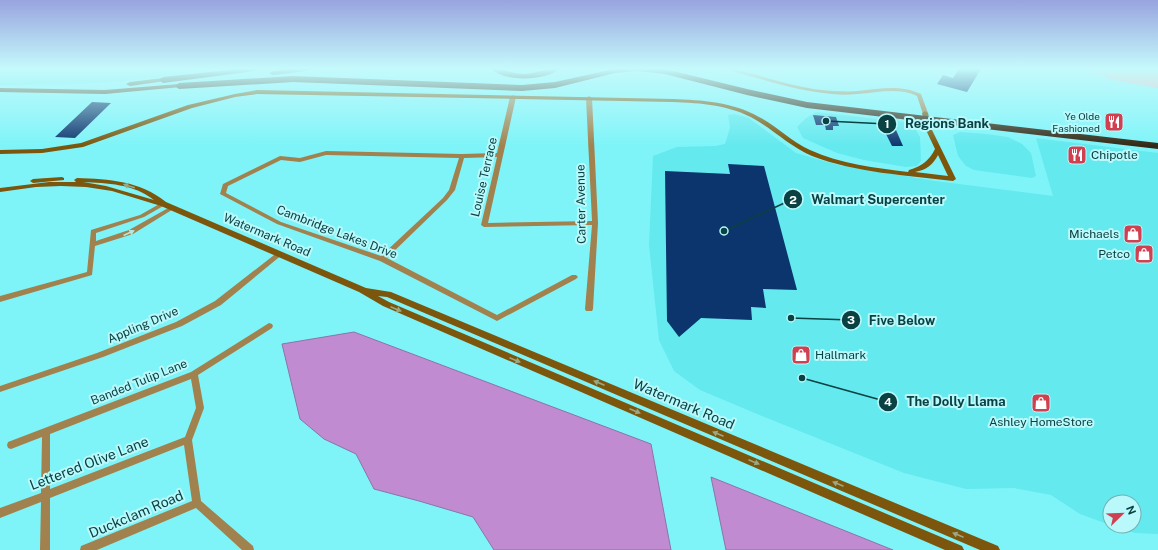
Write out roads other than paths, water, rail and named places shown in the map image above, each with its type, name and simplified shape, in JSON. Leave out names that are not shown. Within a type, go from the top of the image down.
[{"type":"highway","points":[[759,95],[807,105],[1158,140]]},
{"type":"highway","points":[[926,116],[1158,146]]},
{"type":"street","points":[[0,152],[32,152],[63,149],[83,145],[205,102],[239,95]]},
{"type":"street","points":[[439,95],[589,98],[706,103],[726,106],[755,117],[794,144],[813,154],[858,166],[953,179],[929,130],[926,116],[918,95]]},
{"type":"street","name":"Louise Terrace","points":[[513,97],[484,225],[595,223]]},
{"type":"street","name":"Carter Avenue","points":[[589,98],[595,223],[589,310]]},
{"type":"street","points":[[904,172],[918,170],[930,165],[938,149]]},
{"type":"street","name":"Cambridge Lakes Drive","points":[[500,155],[462,156],[326,153],[300,160],[280,158],[225,185],[222,194],[280,223],[382,260],[497,318],[574,277]]},
{"type":"street","points":[[382,260],[445,199],[452,190],[462,156]]},
{"type":"street","name":"Watermark Road","points":[[0,185],[49,179],[91,180],[127,185],[156,196],[163,204]]},
{"type":"street","name":"Watermark Road","points":[[0,190],[62,184],[98,186],[147,201],[163,204],[362,290],[386,304],[958,550]]},
{"type":"street","points":[[0,299],[90,273],[93,232],[142,216],[163,204]]},
{"type":"street","points":[[92,245],[132,232],[172,208]]},
{"type":"street","name":"Appling Drive","points":[[0,389],[100,355],[179,324],[218,303],[280,254]]},
{"type":"street","name":"Watermark Road","points":[[362,290],[388,294],[994,550]]},
{"type":"street","name":"Banded Tulip Lane","points":[[12,445],[194,374],[269,326]]},
{"type":"street","points":[[194,374],[200,408],[188,440],[197,503],[249,550]]},
{"type":"street","points":[[45,550],[46,432]]},
{"type":"street","name":"Lettered Olive Lane","points":[[0,513],[188,440]]},
{"type":"street","name":"Duckclam Road","points":[[85,550],[197,503]]},
{"type":"place","name":"Regions Bank","points":[[826,121]]},
{"type":"place","name":"Ye Olde Fashioned","points":[[1114,122]]},
{"type":"place","name":"Chipotle","points":[[1077,155]]},
{"type":"place","name":"Walmart Supercenter","points":[[724,231]]},
{"type":"place","name":"Michaels","points":[[1133,234]]},
{"type":"place","name":"Petco","points":[[1144,254]]},
{"type":"place","name":"Five Below","points":[[791,318]]},
{"type":"place","name":"Hallmark","points":[[801,355]]},
{"type":"place","name":"The Dolly Llama","points":[[802,378]]},
{"type":"place","name":"Ashley HomeStore","points":[[1041,403]]}]
